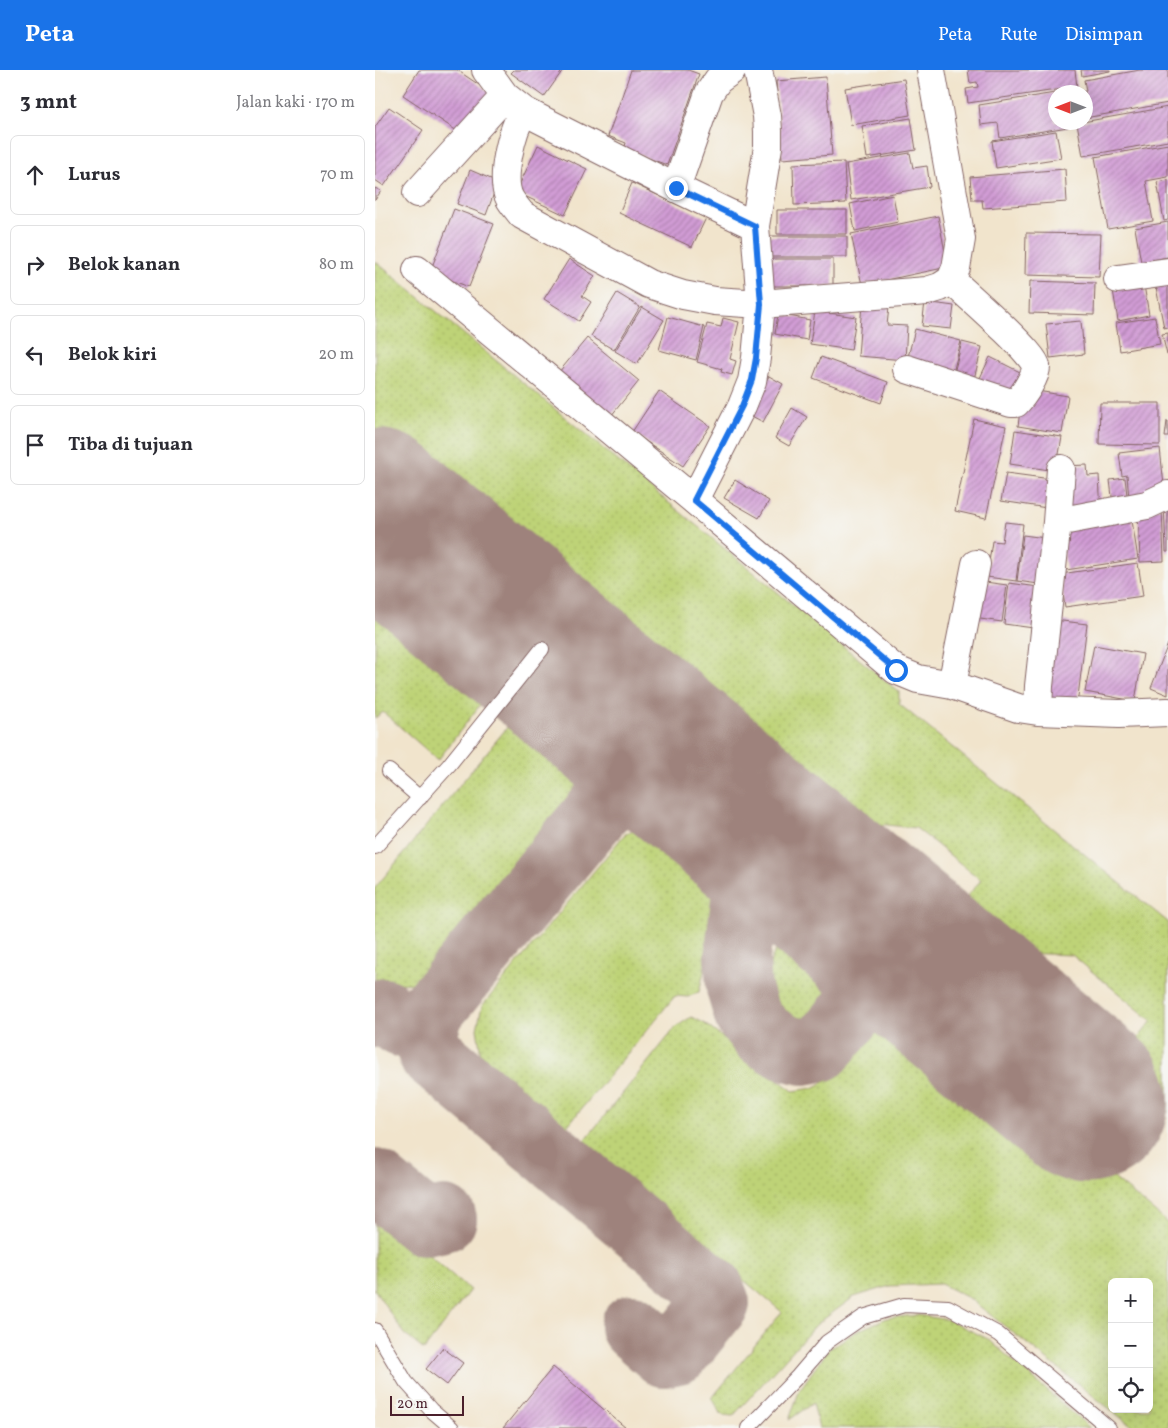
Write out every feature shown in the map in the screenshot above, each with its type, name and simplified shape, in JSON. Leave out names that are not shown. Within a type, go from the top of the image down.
[{"type":"street","points":[[486,70],[515,103],[676,188],[755,226]]},
{"type":"street","points":[[676,188],[709,94],[718,80],[732,70]]},
{"type":"street","points":[[694,500],[742,406],[752,380],[756,358],[761,304],[755,226],[768,139],[767,116],[758,70]]},
{"type":"street","points":[[515,103],[517,121],[510,144],[506,177],[509,198],[522,215],[649,284],[715,302],[761,304],[927,291],[940,287],[951,280],[956,268],[961,239],[931,70]]},
{"type":"street","points":[[417,193],[515,103]]},
{"type":"street","points":[[417,270],[896,670],[918,679],[952,685],[1018,708],[1038,711],[1119,714],[1168,712]]},
{"type":"street","points":[[1118,279],[1168,272]]},
{"type":"street","points":[[907,370],[1011,403],[1016,403],[1021,398],[1036,372],[1035,361],[999,323],[951,280]]},
{"type":"street","points":[[1038,711],[1061,469]]},
{"type":"street","points":[[1057,522],[1147,504],[1168,495]]},
{"type":"street","points":[[952,685],[976,564]]},
{"type":"lane","points":[[375,847],[449,764],[542,649]]},
{"type":"lane","points":[[389,771],[420,798]]},
{"type":"lane","points":[[748,1428],[798,1376],[827,1342],[863,1317],[904,1305],[949,1307],[998,1334],[1109,1428]]},
{"type":"lane","points":[[375,1330],[406,1382],[431,1410],[452,1428]]},
{"type":"green space","points":[[375,261],[899,692],[899,704],[1168,922],[1168,1112],[1115,1067],[1152,1021],[1072,955],[968,951],[942,926],[981,880],[916,828],[811,817],[375,457]]},
{"type":"green space","points":[[375,568],[486,659],[492,679],[489,693],[438,760],[383,712],[375,718]]},
{"type":"green space","points":[[537,708],[549,710],[589,742],[595,763],[594,784],[587,803],[448,967],[432,977],[419,982],[386,982],[375,995],[375,888],[519,713]]},
{"type":"green space","points":[[667,821],[687,824],[719,850],[717,918],[699,992],[688,997],[675,996],[564,1130],[482,1061],[477,1029],[482,1006],[624,835],[645,824]]},
{"type":"green space","points":[[796,938],[809,940],[844,970],[839,987],[831,1002],[819,1014],[806,1019],[794,1016],[783,1007],[775,995],[770,981],[770,966],[775,952],[782,943]]},
{"type":"green space","points":[[900,1000],[1168,1223],[1168,1428],[1134,1428],[1115,1413],[1153,1413],[1153,1278],[1108,1278],[1108,1408],[969,1298],[941,1284],[890,1286],[854,1297],[817,1324],[733,1416],[722,1415],[712,1398],[782,1312],[581,1145],[676,1027],[691,1017],[702,1022],[793,1091],[813,1088],[830,1079]]},
{"type":"green space","points":[[375,1209],[470,1290],[424,1350],[404,1334],[375,1290]]},
{"type":"green space","points":[[918,1315],[949,1320],[988,1339],[1090,1428],[819,1428],[813,1403],[789,1420],[800,1389],[829,1349],[857,1331],[887,1318]]},
{"type":"building","points":[[419,70],[457,70],[491,93],[463,135],[403,95]]},
{"type":"building","points":[[514,70],[563,70],[544,97],[511,73]]},
{"type":"building","points":[[631,70],[688,70],[699,74],[667,165],[624,149],[626,143],[608,136]]},
{"type":"building","points":[[968,70],[1075,70],[1077,85],[1048,85],[1048,91],[968,103],[966,89],[978,87],[977,82],[970,83]]},
{"type":"building","points":[[1081,70],[1110,70],[1110,71],[1082,76]]},
{"type":"building","points":[[1140,70],[1168,70],[1168,103],[1093,117],[1093,85],[1085,85],[1084,80]]},
{"type":"building","points":[[826,77],[832,155],[782,159],[776,81]]},
{"type":"building","points":[[904,79],[910,115],[851,125],[845,88]]},
{"type":"building","points":[[1048,94],[1049,130],[1000,138],[998,123],[981,125],[979,105]]},
{"type":"building","points":[[389,107],[423,130],[384,186],[375,180],[375,127]]},
{"type":"building","points":[[1168,107],[1168,141],[1083,156],[1078,130],[1093,130],[1093,120]]},
{"type":"building","points":[[911,118],[916,150],[867,158],[862,126]]},
{"type":"building","points":[[1056,131],[1061,158],[996,168],[992,141]]},
{"type":"building","points":[[1168,144],[1168,177],[1146,181],[1153,221],[1108,229],[1095,157]]},
{"type":"building","points":[[538,145],[587,169],[565,215],[516,192]]},
{"type":"building","points":[[910,153],[913,168],[927,166],[930,187],[851,200],[846,164]]},
{"type":"building","points":[[844,162],[846,203],[794,205],[793,164]]},
{"type":"building","points":[[1065,169],[1067,202],[983,208],[982,200],[972,200],[970,177]]},
{"type":"building","points":[[470,170],[498,182],[486,215],[457,204]]},
{"type":"building","points":[[1168,180],[1168,220],[1164,221],[1157,182]]},
{"type":"building","points":[[632,183],[706,218],[692,247],[619,213]]},
{"type":"building","points":[[375,188],[381,191],[375,200]]},
{"type":"building","points":[[893,195],[898,222],[855,231],[850,204]]},
{"type":"building","points":[[454,209],[494,224],[469,287],[430,272]]},
{"type":"building","points":[[777,210],[847,210],[847,234],[777,234]]},
{"type":"building","points":[[938,216],[948,267],[862,285],[851,234]]},
{"type":"building","points":[[1168,222],[1168,257],[1141,262],[1135,228]]},
{"type":"building","points":[[1026,233],[1101,234],[1099,277],[1025,275]]},
{"type":"building","points":[[768,236],[847,236],[847,257],[768,257]]},
{"type":"building","points":[[569,259],[595,276],[582,296],[591,302],[579,321],[544,299]]},
{"type":"building","points":[[767,259],[833,259],[833,286],[767,286]]},
{"type":"building","points":[[1168,279],[1168,327],[1164,328],[1155,282]]},
{"type":"building","points":[[1030,281],[1095,283],[1094,315],[1029,313]]},
{"type":"building","points":[[1144,285],[1149,315],[1118,321],[1113,290]]},
{"type":"building","points":[[617,293],[640,307],[614,350],[591,336]]},
{"type":"building","points":[[925,302],[954,306],[951,329],[922,326]]},
{"type":"building","points":[[862,304],[889,307],[887,325],[907,326],[905,360],[858,356]]},
{"type":"building","points":[[642,307],[664,320],[637,364],[615,351]]},
{"type":"building","points":[[815,311],[856,317],[851,350],[810,344]]},
{"type":"building","points":[[778,314],[810,320],[807,340],[775,334]]},
{"type":"building","points":[[668,317],[704,327],[696,360],[659,350]]},
{"type":"building","points":[[1155,317],[1160,344],[1120,351],[1116,323]]},
{"type":"building","points":[[723,318],[739,322],[730,359],[736,361],[732,375],[721,372],[722,369],[697,362],[707,324],[721,327]]},
{"type":"building","points":[[1081,321],[1084,354],[1050,358],[1046,324]]},
{"type":"building","points":[[915,329],[961,341],[953,373],[907,361]]},
{"type":"building","points":[[1168,333],[1168,355],[1167,355],[1162,334]]},
{"type":"building","points":[[587,338],[639,381],[607,421],[554,378]]},
{"type":"building","points":[[962,342],[982,347],[973,383],[953,377]]},
{"type":"building","points":[[821,357],[888,382],[881,403],[813,378]]},
{"type":"building","points":[[990,357],[1024,374],[1013,397],[979,380]]},
{"type":"building","points":[[769,376],[783,384],[763,422],[748,414]]},
{"type":"building","points":[[1031,390],[1068,396],[1062,433],[1018,426],[1021,403]]},
{"type":"building","points":[[659,391],[710,426],[683,466],[632,432]]},
{"type":"building","points":[[1100,403],[1160,403],[1160,445],[1099,444]]},
{"type":"building","points":[[792,408],[807,417],[789,446],[775,438]]},
{"type":"building","points":[[974,419],[1006,426],[986,518],[955,511]]},
{"type":"building","points":[[1167,421],[1168,437],[1165,437]]},
{"type":"building","points":[[1015,430],[1062,437],[1056,471],[1010,464]]},
{"type":"building","points":[[1160,448],[1165,495],[1129,499],[1127,475],[1122,476],[1119,453]]},
{"type":"building","points":[[1087,465],[1088,476],[1099,475],[1101,513],[1066,514],[1064,466]]},
{"type":"building","points":[[1006,473],[1051,479],[1047,508],[1001,501]]},
{"type":"building","points":[[1125,478],[1128,504],[1113,505],[1110,480]]},
{"type":"building","points":[[735,480],[769,501],[759,518],[724,498]]},
{"type":"building","points":[[1164,503],[1168,503],[1168,552],[1166,552]]},
{"type":"building","points":[[1162,508],[1164,561],[1140,562],[1138,509]]},
{"type":"building","points":[[1131,514],[1138,559],[1066,570],[1060,524]]},
{"type":"building","points":[[1005,522],[1023,524],[1016,581],[987,577],[992,541],[1002,542]]},
{"type":"building","points":[[1023,535],[1053,539],[1046,585],[1017,581]]},
{"type":"building","points":[[1138,563],[1143,596],[1065,607],[1060,574]]},
{"type":"building","points":[[978,581],[1007,585],[1002,622],[973,618]]},
{"type":"building","points":[[1009,583],[1046,588],[1041,629],[1004,624]]},
{"type":"building","points":[[1054,620],[1087,624],[1077,705],[1044,701]]},
{"type":"building","points":[[1168,644],[1168,695],[1151,688]]},
{"type":"building","points":[[1094,645],[1143,654],[1135,701],[1085,692]]},
{"type":"building","points":[[443,1348],[463,1363],[447,1385],[426,1369]]},
{"type":"building","points":[[553,1367],[626,1428],[503,1428]]},
{"type":"taxiway","points":[[621,715],[630,754],[628,775],[647,770],[663,769],[679,771],[698,778]]},
{"type":"taxiway","points":[[628,775],[432,1010],[424,1034],[431,1054],[711,1288],[717,1303],[678,1351],[664,1354],[633,1327]]},
{"type":"taxiway","points":[[753,823],[737,958],[739,988],[747,1015],[762,1034],[783,1047],[803,1052],[820,1049],[903,948]]},
{"type":"taxiway","points":[[375,1015],[384,1011],[401,1024],[413,1021],[432,1010]]},
{"type":"taxiway","points":[[375,1182],[425,1223],[444,1219]]},
{"type":"runway","points":[[375,511],[1086,1101]]},
{"type":"route","points":[[676,188],[755,226],[761,304],[752,380],[742,406],[694,500],[896,670]]}]
